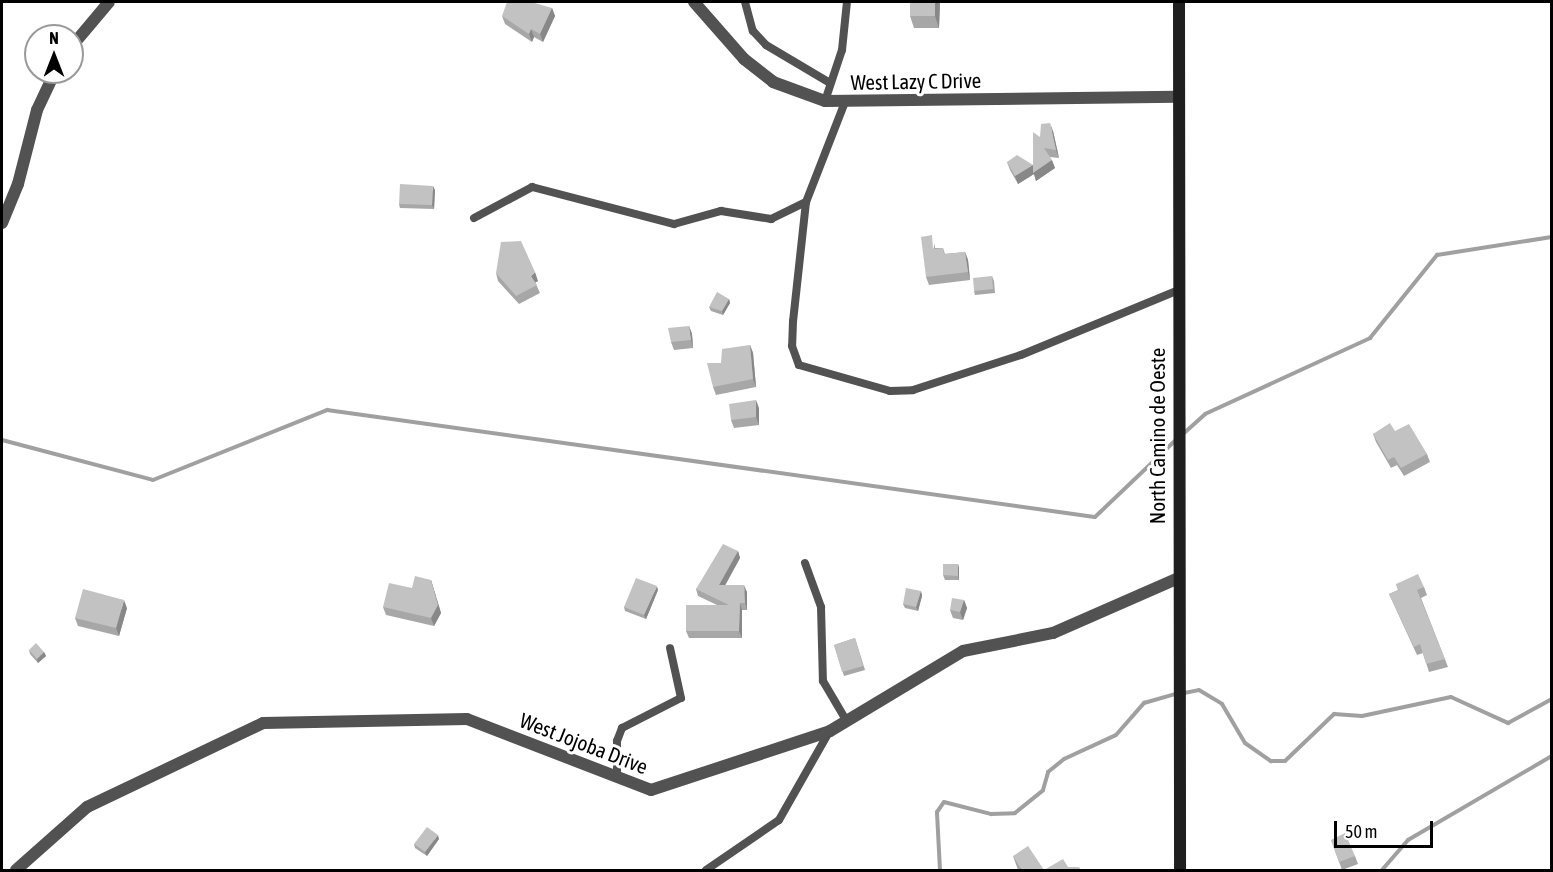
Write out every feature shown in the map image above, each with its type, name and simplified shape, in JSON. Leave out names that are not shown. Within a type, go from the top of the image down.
[{"type":"street","points":[[84,32],[109,2]]},
{"type":"street","name":"West Lazy C Drive","points":[[694,2],[744,59],[773,82],[825,101],[1177,97]]},
{"type":"street","name":"North Camino de Oeste","points":[[1179,2],[1176,579],[1180,870]]},
{"type":"street","points":[[2,223],[18,184],[37,110],[49,84]]},
{"type":"street","name":"West Jojoba Drive","points":[[16,870],[87,807],[263,723],[467,719],[651,790],[830,730],[963,651],[1053,633],[1176,579]]},
{"type":"lane","points":[[745,2],[753,31],[766,45],[830,83]]},
{"type":"lane","points":[[825,101],[842,50],[848,2]]},
{"type":"lane","points":[[844,102],[806,202],[792,346],[800,365],[890,391],[913,390],[1021,356],[1176,291]]},
{"type":"lane","points":[[474,219],[532,187],[674,224],[721,212],[771,219],[806,202]]},
{"type":"lane","points":[[806,563],[820,607],[823,681],[846,720]]},
{"type":"lane","points":[[618,777],[616,741],[622,728],[681,698],[670,648]]},
{"type":"lane","points":[[706,870],[779,820],[830,730]]},
{"type":"building","points":[[507,2],[531,2],[552,8],[540,34],[531,29],[529,34],[502,16]]},
{"type":"building","points":[[910,2],[935,2],[935,16],[910,16]]},
{"type":"building","points":[[1050,123],[1056,150],[1044,148],[1052,160],[1033,173],[1033,132],[1040,137],[1041,124]]},
{"type":"building","points":[[1017,155],[1033,165],[1015,176],[1007,162]]},
{"type":"building","points":[[400,184],[433,186],[432,205],[399,204]]},
{"type":"building","points":[[932,235],[933,249],[943,248],[944,254],[965,252],[968,272],[926,277],[921,237]]},
{"type":"building","points":[[521,241],[535,272],[531,276],[537,285],[516,296],[496,273],[501,242]]},
{"type":"building","points":[[992,276],[993,289],[974,291],[973,278]]},
{"type":"building","points":[[717,292],[729,299],[722,311],[709,307]]},
{"type":"building","points":[[689,326],[691,340],[671,342],[668,328]]},
{"type":"building","points":[[750,345],[753,379],[713,387],[707,363],[721,363],[722,349]]},
{"type":"building","points":[[756,400],[756,417],[731,420],[729,404]]},
{"type":"building","points":[[1390,423],[1395,431],[1409,424],[1427,454],[1401,468],[1394,457],[1388,460],[1373,434]]},
{"type":"building","points":[[723,544],[738,551],[719,585],[744,585],[745,603],[740,603],[739,631],[686,631],[686,605],[729,605],[696,589]]},
{"type":"building","points":[[943,564],[958,564],[958,576],[943,575]]},
{"type":"building","points":[[1418,574],[1424,587],[1417,590],[1445,659],[1426,664],[1420,644],[1414,647],[1389,594],[1399,590],[1396,584]]},
{"type":"building","points":[[415,576],[431,580],[438,605],[431,618],[383,607],[389,583],[412,588]]},
{"type":"building","points":[[636,578],[657,586],[644,615],[624,607]]},
{"type":"building","points":[[906,588],[921,591],[916,607],[903,604]]},
{"type":"building","points":[[83,589],[124,600],[116,628],[75,618]]},
{"type":"building","points":[[952,598],[964,600],[960,612],[950,610]]},
{"type":"building","points":[[855,638],[863,666],[842,672],[834,645]]},
{"type":"building","points":[[36,643],[44,652],[37,659],[29,650]]},
{"type":"building","points":[[427,827],[438,835],[425,852],[414,844]]},
{"type":"building","points":[[1345,833],[1355,856],[1339,862],[1331,840]]},
{"type":"building","points":[[1028,846],[1044,870],[1022,870],[1013,856]]},
{"type":"building","points":[[1063,859],[1068,867],[1079,867],[1081,870],[1044,870]]},
{"type":"waterway","points":[[1183,434],[1205,414],[1370,338],[1437,255],[1552,237]]},
{"type":"waterway","points":[[2,440],[153,480],[327,410],[1095,517],[1177,439]]},
{"type":"waterway","points":[[1184,693],[1199,690],[1222,704],[1245,743],[1271,761],[1285,761],[1334,714],[1362,716],[1451,697],[1508,723],[1552,699]]},
{"type":"waterway","points":[[940,870],[937,812],[944,802],[991,814],[1015,813],[1043,790],[1048,772],[1064,759],[1116,735],[1144,703],[1176,694]]},
{"type":"waterway","points":[[1382,870],[1408,840],[1552,756]]}]
